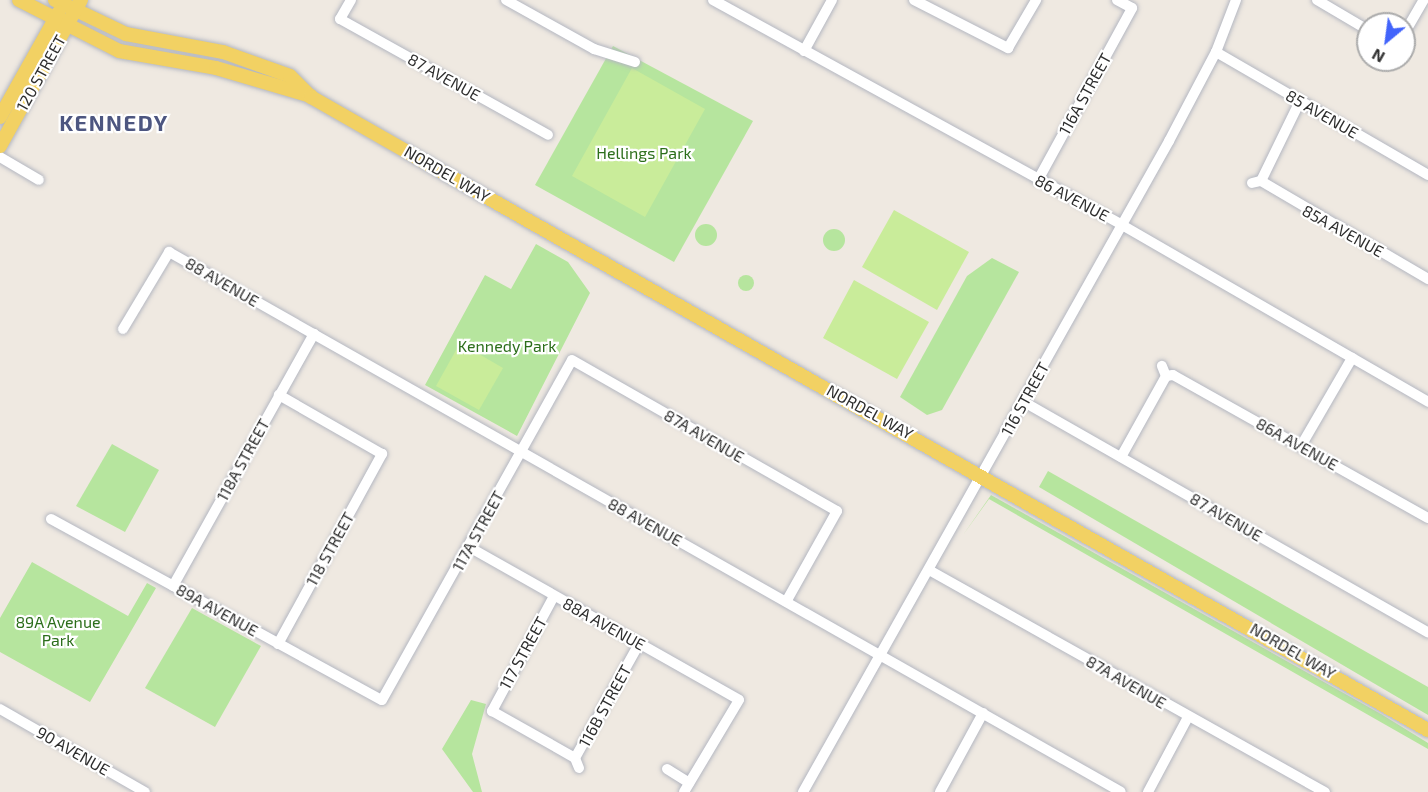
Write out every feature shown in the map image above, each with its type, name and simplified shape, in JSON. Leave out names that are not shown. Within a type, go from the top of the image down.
[{"type":"main road","name":"NORDEL WAY","points":[[19,0],[120,51],[210,66],[284,90],[311,96]]},
{"type":"main road","name":"NORDEL WAY","points":[[68,3],[133,36],[256,62],[290,76],[311,96],[983,475],[1428,730]]},
{"type":"main road","name":"120 STREET","points":[[0,146],[61,23],[68,3]]},
{"type":"main road","name":"120 STREET","points":[[0,117],[61,23]]},
{"type":"street","name":"87 AVENUE","points":[[351,0],[340,20],[548,135]]},
{"type":"street","points":[[506,0],[594,49],[635,62]]},
{"type":"street","name":"86 AVENUE","points":[[713,0],[1122,225],[1428,402]]},
{"type":"street","points":[[804,51],[832,0]]},
{"type":"street","points":[[914,0],[1008,48],[1036,0]]},
{"type":"street","name":"116A STREET","points":[[1038,180],[1132,8],[1118,0]]},
{"type":"street","name":"116 STREET","points":[[803,792],[1122,225],[1216,52],[1236,0]]},
{"type":"street","points":[[1317,0],[1356,23]]},
{"type":"street","points":[[1416,14],[1424,0]]},
{"type":"street","name":"85 AVENUE","points":[[1216,52],[1428,175]]},
{"type":"street","name":"85A AVENUE","points":[[1300,101],[1256,182],[1428,279]]},
{"type":"street","points":[[0,157],[39,180]]},
{"type":"street","name":"88 AVENUE","points":[[123,329],[169,252],[1121,792]]},
{"type":"street","name":"118A STREET","points":[[173,586],[314,334]]},
{"type":"street","points":[[1301,446],[1352,358]]},
{"type":"street","name":"117A STREET","points":[[382,700],[572,360]]},
{"type":"street","name":"87A AVENUE","points":[[572,360],[837,511],[786,602]]},
{"type":"street","name":"86A AVENUE","points":[[1121,457],[1164,371],[1428,518]]},
{"type":"street","name":"118 STREET","points":[[278,644],[382,454],[279,395]]},
{"type":"street","name":"87 AVENUE","points":[[1024,402],[1428,632]]},
{"type":"street","name":"89A AVENUE","points":[[51,519],[382,700]]},
{"type":"street","name":"88A AVENUE","points":[[469,547],[739,700],[687,787]]},
{"type":"street","name":"87A AVENUE","points":[[929,570],[1325,792]]},
{"type":"street","name":"117 STREET","points":[[554,596],[492,711],[577,763]]},
{"type":"street","name":"116B STREET","points":[[577,763],[639,644]]},
{"type":"street","name":"90 AVENUE","points":[[0,709],[145,792]]},
{"type":"street","points":[[939,792],[983,713]]},
{"type":"street","points":[[1148,792],[1188,717]]},
{"type":"street","points":[[667,769],[687,787]]},
{"type":"green space","name":"Hellings Park","points":[[613,46],[753,121],[674,262],[535,185]]},
{"type":"green space","points":[[632,68],[705,109],[645,217],[572,176]]},
{"type":"green space","points":[[894,210],[969,252],[937,310],[862,267]]},
{"type":"green space","points":[[706,224],[716,231],[717,235],[710,245],[706,246],[696,239],[695,235],[702,225]]},
{"type":"green space","points":[[834,229],[842,232],[845,240],[842,248],[834,251],[826,248],[823,240],[826,232]]},
{"type":"green space","name":"Kennedy Park","points":[[536,244],[568,262],[590,293],[517,436],[425,385],[485,275],[511,289]]},
{"type":"green space","points":[[992,258],[1019,272],[942,410],[927,415],[900,397],[967,276]]},
{"type":"green space","points":[[743,275],[749,275],[754,283],[752,289],[743,291],[738,286],[738,280]]},
{"type":"green space","points":[[854,280],[929,322],[897,379],[823,338]]},
{"type":"green space","points":[[460,343],[503,368],[479,410],[436,386]]},
{"type":"green space","points":[[112,444],[159,470],[125,532],[76,506]]},
{"type":"green space","points":[[1048,471],[1428,687],[1428,715],[1039,487]]},
{"type":"green space","points":[[991,495],[1381,714],[1428,743],[1428,749],[989,499],[963,535]]},
{"type":"green space","name":"89A Avenue Park","points":[[32,562],[128,616],[147,583],[156,588],[90,702],[0,652],[0,618]]},
{"type":"green space","points":[[192,608],[261,646],[215,727],[145,688]]},
{"type":"green space","points":[[471,700],[486,704],[472,754],[482,792],[473,792],[442,749]]},
{"type":"district","name":"KENNEDY","points":[[114,123]]}]
